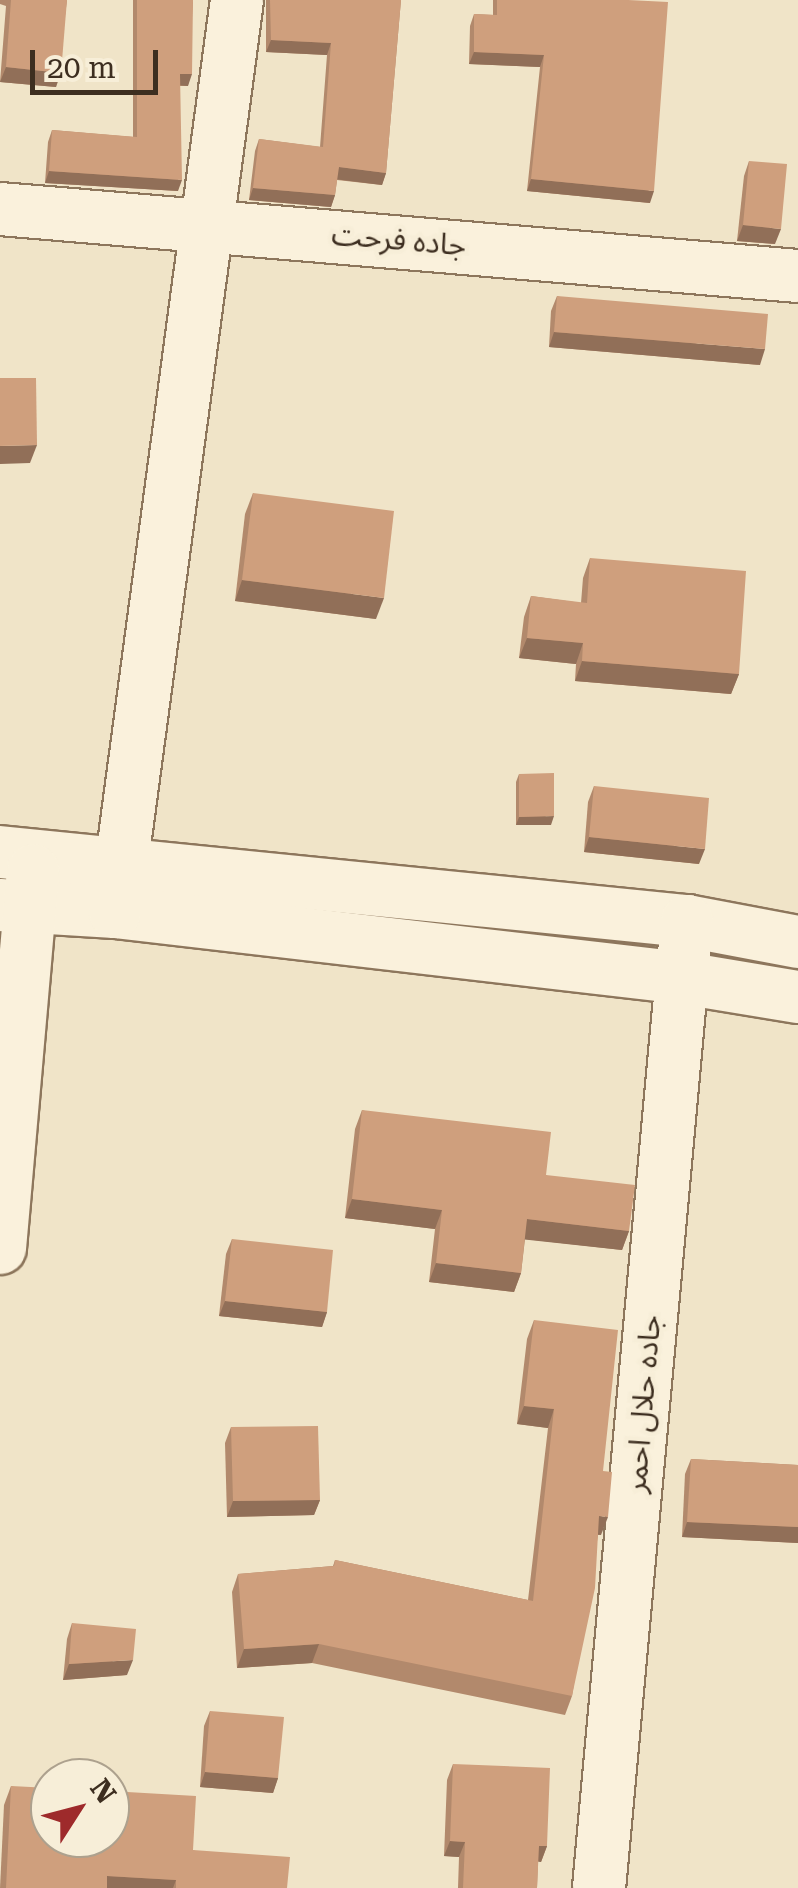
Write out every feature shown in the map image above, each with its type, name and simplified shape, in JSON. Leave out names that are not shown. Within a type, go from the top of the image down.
[{"type":"street","points":[[116,890],[212,223],[237,0]]},
{"type":"street","name":"جاده فرحت","points":[[0,209],[212,223],[798,276]]},
{"type":"street","points":[[0,1248],[17,852],[116,890],[798,997]]},
{"type":"street","points":[[15,905],[116,890],[687,921],[798,942]]},
{"type":"street","name":"جاده حلال احمر","points":[[599,1888],[687,921]]},
{"type":"building","points":[[11,0],[67,0],[61,73],[6,67]]},
{"type":"building","points":[[137,0],[193,0],[192,74],[180,74],[182,180],[49,171],[52,130],[137,137]]},
{"type":"building","points":[[270,0],[401,0],[386,173],[339,167],[335,195],[253,188],[259,139],[323,147],[331,43],[271,40]]},
{"type":"building","points":[[497,0],[668,2],[654,191],[531,179],[544,55],[474,52],[474,14],[497,15]]},
{"type":"building","points":[[749,161],[787,164],[781,229],[743,225]]},
{"type":"building","points":[[557,296],[768,314],[765,349],[554,332]]},
{"type":"building","points":[[0,378],[36,378],[37,445],[0,446]]},
{"type":"building","points":[[253,493],[394,511],[384,598],[242,580]]},
{"type":"building","points":[[590,558],[746,571],[739,674],[582,661],[583,643],[527,638],[531,596],[587,603]]},
{"type":"building","points":[[554,773],[554,816],[519,817],[519,774]]},
{"type":"building","points":[[594,786],[709,798],[705,849],[589,837]]},
{"type":"building","points":[[362,1110],[551,1132],[546,1175],[635,1185],[629,1231],[527,1219],[521,1273],[436,1263],[442,1210],[352,1199]]},
{"type":"building","points":[[232,1239],[333,1250],[327,1312],[225,1301]]},
{"type":"building","points":[[534,1320],[618,1330],[603,1471],[612,1472],[608,1517],[599,1516],[595,1588],[572,1696],[319,1644],[244,1649],[238,1574],[334,1566],[335,1560],[533,1601],[554,1409],[524,1406]]},
{"type":"building","points":[[318,1426],[320,1500],[233,1501],[231,1427]]},
{"type":"building","points":[[691,1459],[798,1465],[798,1527],[687,1522]]},
{"type":"building","points":[[72,1623],[136,1629],[133,1660],[69,1664]]},
{"type":"building","points":[[210,1711],[284,1717],[278,1778],[205,1772]]},
{"type":"building","points":[[453,1764],[550,1768],[547,1846],[539,1846],[537,1888],[463,1888],[465,1842],[450,1841]]},
{"type":"building","points":[[11,1786],[30,1787],[30,1858],[130,1858],[130,1792],[196,1796],[193,1850],[290,1857],[287,1888],[176,1888],[176,1880],[107,1876],[107,1888],[6,1888]]}]
